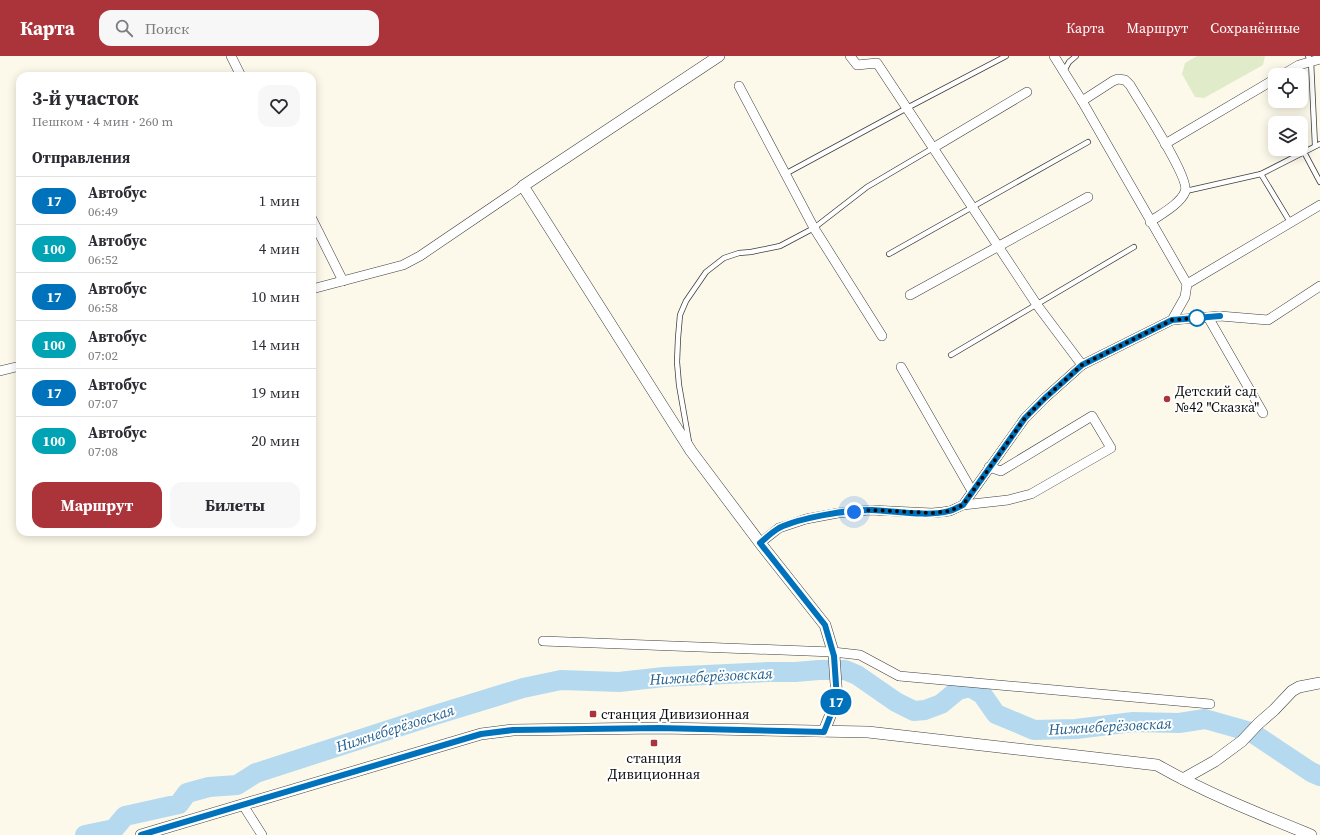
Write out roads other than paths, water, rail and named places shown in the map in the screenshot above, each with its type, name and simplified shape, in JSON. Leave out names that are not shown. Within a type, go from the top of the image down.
[{"type":"street","points":[[231,56],[239,72]]},
{"type":"street","points":[[316,288],[403,265],[420,256],[719,56]]},
{"type":"street","points":[[850,56],[857,65],[877,63],[1037,304],[1082,365]]},
{"type":"street","points":[[1054,56],[1187,284],[1185,297],[1172,320]]},
{"type":"street","points":[[1294,68],[1313,59]]},
{"type":"street","points":[[1082,102],[1112,81],[1118,79],[1125,80],[1130,85],[1165,144],[1181,173],[1185,182],[1186,191],[1180,200],[1150,222]]},
{"type":"street","points":[[1165,144],[1268,83]]},
{"type":"street","points":[[739,86],[814,228],[882,336]]},
{"type":"street","points":[[933,148],[1027,92]]},
{"type":"street","points":[[523,186],[691,451],[760,543],[825,625],[833,652],[837,699],[824,732]]},
{"type":"street","points":[[910,295],[1088,197]]},
{"type":"street","points":[[1187,284],[1320,205]]},
{"type":"street","points":[[316,227],[343,281]]},
{"type":"street","points":[[963,505],[1025,418],[1082,365],[1172,320],[1220,316],[1268,320],[1320,286]]},
{"type":"street","points":[[1208,317],[1263,413]]},
{"type":"street","points":[[0,371],[16,367]]},
{"type":"street","points":[[901,367],[972,492]]},
{"type":"street","points":[[760,543],[779,528],[806,519],[838,513],[870,510],[932,513],[950,511],[963,505],[1008,500],[1032,494],[1111,448],[1092,416],[1000,471],[989,468]]},
{"type":"street","points":[[543,641],[833,652],[860,655],[900,676],[1210,704]]},
{"type":"street","points":[[1182,779],[1215,761],[1242,741],[1292,691],[1299,687],[1320,683]]},
{"type":"street","points":[[141,835],[426,749],[481,734],[513,730],[659,728],[868,732],[1157,765],[1182,779],[1261,815],[1311,835]]},
{"type":"street","points":[[243,805],[262,835]]},
{"type":"lane","points":[[785,174],[1006,56]]},
{"type":"lane","points":[[1064,71],[1069,62],[1076,56]]},
{"type":"lane","points":[[1308,150],[1318,145],[1313,59]]},
{"type":"lane","points":[[889,254],[1088,142]]},
{"type":"lane","points":[[691,451],[679,385],[677,362],[678,338],[680,315],[686,301],[706,272],[724,258],[739,253],[780,246],[814,228],[867,187],[933,148]]},
{"type":"lane","points":[[1186,191],[1261,174],[1296,156]]},
{"type":"lane","points":[[1306,156],[1320,182]]},
{"type":"lane","points":[[1261,174],[1290,222]]},
{"type":"lane","points":[[951,355],[1134,247]]},
{"type":"waterway","name":"Нижнеберёзовская","points":[[85,835],[114,829],[125,816],[179,804],[187,793],[209,787],[237,785],[256,773],[523,688],[561,680],[619,682],[664,677],[845,670],[857,675],[896,702],[914,711],[925,710],[941,704],[958,690],[970,687],[982,694],[996,714],[1034,730],[1076,729],[1133,722],[1179,723],[1205,719],[1251,732],[1311,772],[1320,776]]},
{"type":"place","name":"Детский сад №42 \"Сказка\"","points":[[1167,399]]},
{"type":"place","name":"станция Дивизионная","points":[[593,714]]},
{"type":"place","name":"станция Дивиционная","points":[[654,743]]}]
